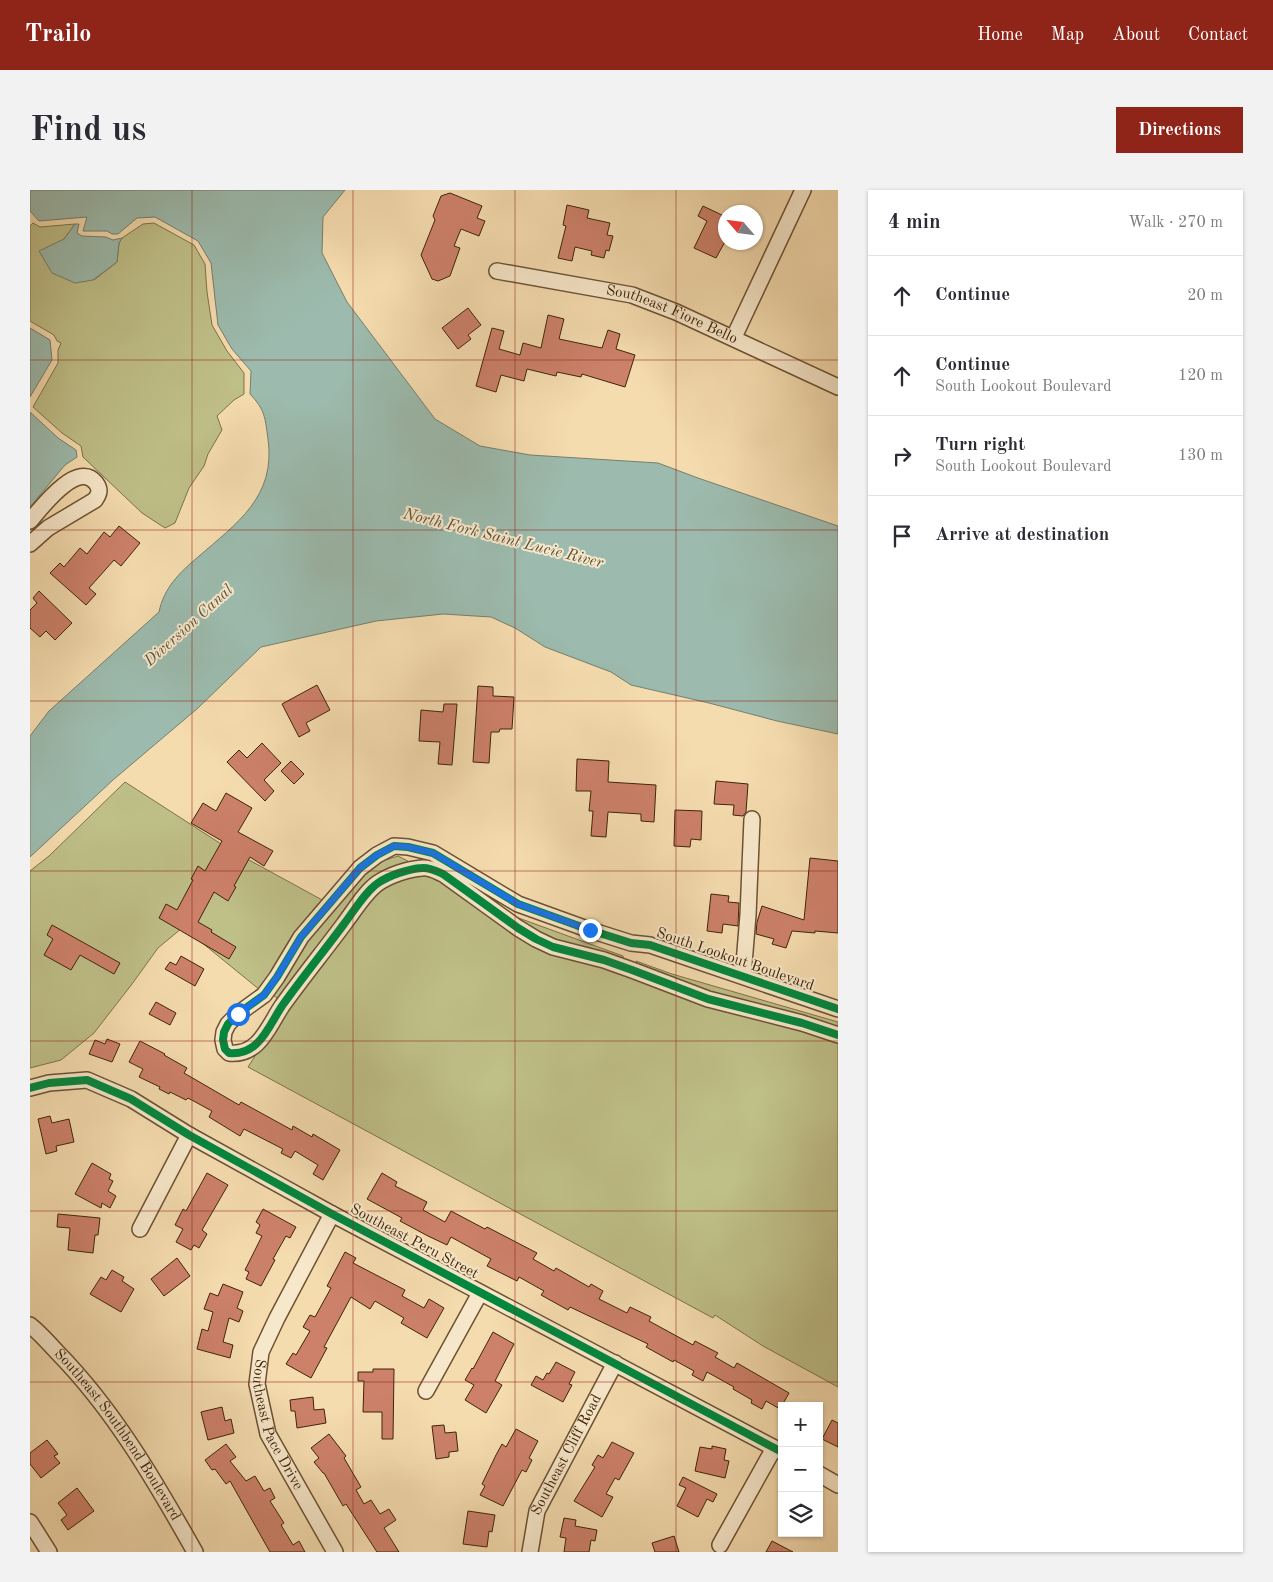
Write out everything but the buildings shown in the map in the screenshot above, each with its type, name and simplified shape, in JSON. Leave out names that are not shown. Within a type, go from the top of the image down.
[{"type":"street","points":[[734,337],[803,190]]},
{"type":"street","name":"Southeast Fiore Bello","points":[[498,270],[632,295],[734,337],[838,387]]},
{"type":"street","points":[[30,521],[52,496],[73,478],[81,477],[94,480],[99,488],[99,493],[95,500],[48,528],[30,544]]},
{"type":"street","points":[[743,976],[748,915],[752,819]]},
{"type":"street","name":"South Lookout Boulevard","points":[[280,1008],[258,1043],[249,1051],[242,1054],[230,1053],[225,1049],[223,1040],[228,1024],[238,1014],[264,995],[301,937],[360,868],[377,855],[394,846],[433,853],[518,904],[556,918],[631,943],[650,946],[743,976],[838,1009]]},
{"type":"street","points":[[422,868],[426,851]]},
{"type":"street","points":[[264,995],[280,1008],[377,883],[396,875],[422,868],[443,874],[536,940],[553,947],[604,960],[708,999],[802,1023],[838,1035]]},
{"type":"street","points":[[631,943],[629,958],[632,970]]},
{"type":"street","name":"Southeast Peru Street","points":[[30,1088],[50,1083],[87,1080],[131,1099],[189,1135],[332,1214],[778,1450]]},
{"type":"street","points":[[140,1229],[189,1135]]},
{"type":"street","name":"Southeast Pace Drive","points":[[332,1214],[261,1352],[257,1384],[268,1434],[335,1552]]},
{"type":"street","points":[[426,1391],[480,1293]]},
{"type":"street","name":"Southeast Southbend Boulevard","points":[[30,1325],[73,1368],[106,1408],[134,1448],[195,1552]]},
{"type":"street","name":"Southeast Cliff Road","points":[[530,1552],[536,1511],[615,1363]]},
{"type":"street","points":[[720,1545],[778,1450]]},
{"type":"street","points":[[823,1476],[838,1484]]},
{"type":"street","points":[[30,1522],[49,1552]]},
{"type":"green space","points":[[33,223],[40,227],[75,224],[64,239],[94,280],[117,262],[119,243],[122,238],[143,224],[154,223],[194,245],[205,264],[212,325],[227,351],[244,373],[244,394],[234,400],[217,416],[222,430],[208,454],[204,466],[189,488],[175,523],[165,528],[142,513],[83,457],[81,446],[62,433],[33,407],[58,363],[58,350],[61,343],[57,341],[54,335],[30,321],[30,226]]},
{"type":"green space","points":[[125,782],[229,849],[324,901],[280,958],[260,990],[190,933],[194,918],[158,948],[94,1033],[61,1060],[30,1068],[30,871],[49,856]]},
{"type":"green space","points":[[398,856],[513,916],[623,956],[628,976],[640,974],[636,961],[672,974],[838,1022],[838,1387],[763,1346],[715,1315],[713,1318],[248,1067],[280,1017],[289,1008],[272,994],[307,940],[364,873],[379,862]]},
{"type":"water","points":[[30,190],[345,190],[323,217],[322,253],[347,302],[435,419],[480,446],[530,455],[658,463],[838,526],[838,734],[631,685],[611,672],[545,647],[515,628],[491,617],[443,614],[376,621],[261,647],[198,708],[113,780],[30,857],[30,736],[49,711],[159,612],[161,603],[169,588],[179,575],[227,532],[251,507],[260,493],[266,477],[269,459],[264,414],[250,394],[251,371],[232,349],[218,325],[211,263],[198,241],[155,217],[137,218],[118,234],[112,234],[107,231],[83,231],[87,217],[39,221],[30,211]]},
{"type":"water","points":[[75,224],[79,224],[77,233],[82,236],[106,237],[113,240],[122,238],[119,243],[117,262],[93,280],[75,283],[52,273],[39,251],[64,239]]},
{"type":"water","points":[[30,328],[50,340],[52,360],[30,397]]},
{"type":"water","points":[[30,412],[58,438],[76,450],[77,457],[65,465],[30,507]]},
{"type":"cycle path","points":[[838,1009],[650,945],[631,943],[590,930],[518,904],[433,853],[394,846],[377,855],[360,868],[301,937],[264,995],[239,1013],[228,1024],[223,1040],[225,1049],[229,1053],[239,1053],[255,1045],[262,1039],[282,1006],[369,891],[378,883],[394,875],[425,868],[443,874],[518,928],[553,947],[604,960],[708,999],[802,1023],[838,1035]]},
{"type":"cycle path","points":[[30,1088],[49,1083],[87,1080],[131,1099],[189,1135],[332,1214],[778,1450]]},
{"type":"route","points":[[238,1014],[264,995],[301,937],[360,868],[377,855],[394,846],[433,853],[518,904],[590,930]]},
{"type":"water label","name":"North Fork Saint Lucie River","points":[[503,539]]},
{"type":"water label","name":"Diversion Canal","points":[[189,626]]}]
